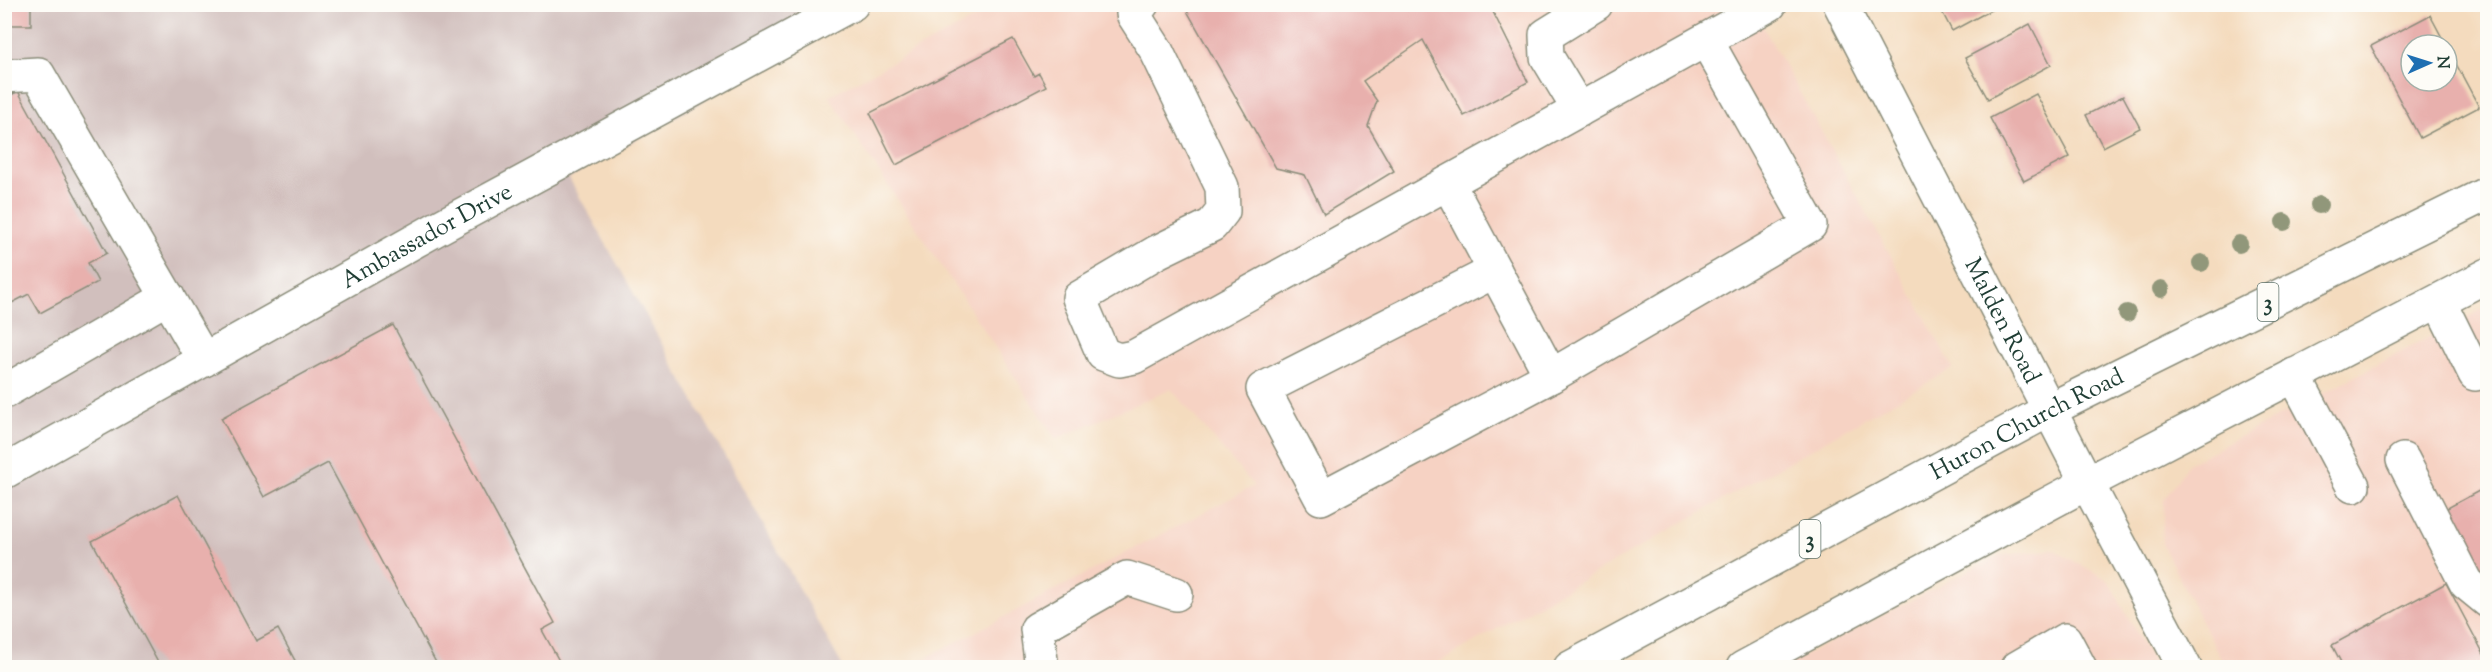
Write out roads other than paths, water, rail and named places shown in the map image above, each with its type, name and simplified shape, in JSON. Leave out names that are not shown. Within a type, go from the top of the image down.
[{"type":"main road","points":[[1142,4],[1133,14],[1156,50],[1222,187],[1223,211],[1212,225],[1157,252],[1079,298],[1103,354],[1119,360],[1134,357],[1770,4]]},
{"type":"main road","points":[[1579,110],[1547,57],[1546,35],[1596,4]]},
{"type":"main road","name":"Malden Road","points":[[1840,4],[2185,668]]},
{"type":"main road","name":"Ambassador Drive","points":[[4,472],[438,228],[848,6]]},
{"type":"main road","points":[[1495,271],[1263,389],[1321,498],[1551,376],[1810,225],[1706,40]]},
{"type":"main road","points":[[4,76],[38,74],[204,360]]},
{"type":"main road","points":[[1448,183],[1551,376]]},
{"type":"main road","name":"Huron Church Road","points":[[1570,668],[2049,410],[2487,193]]},
{"type":"main road","points":[[1743,668],[2087,483],[2487,275]]},
{"type":"main road","points":[[4,392],[168,297]]},
{"type":"main road","points":[[2439,301],[2475,374]]},
{"type":"main road","points":[[2294,375],[2354,486]]},
{"type":"main road","points":[[2403,459],[2466,583],[2487,601]]},
{"type":"main road","points":[[1042,668],[1037,629],[1127,578],[1176,594]]},
{"type":"main road","points":[[2017,668],[2065,640],[2080,668]]}]
